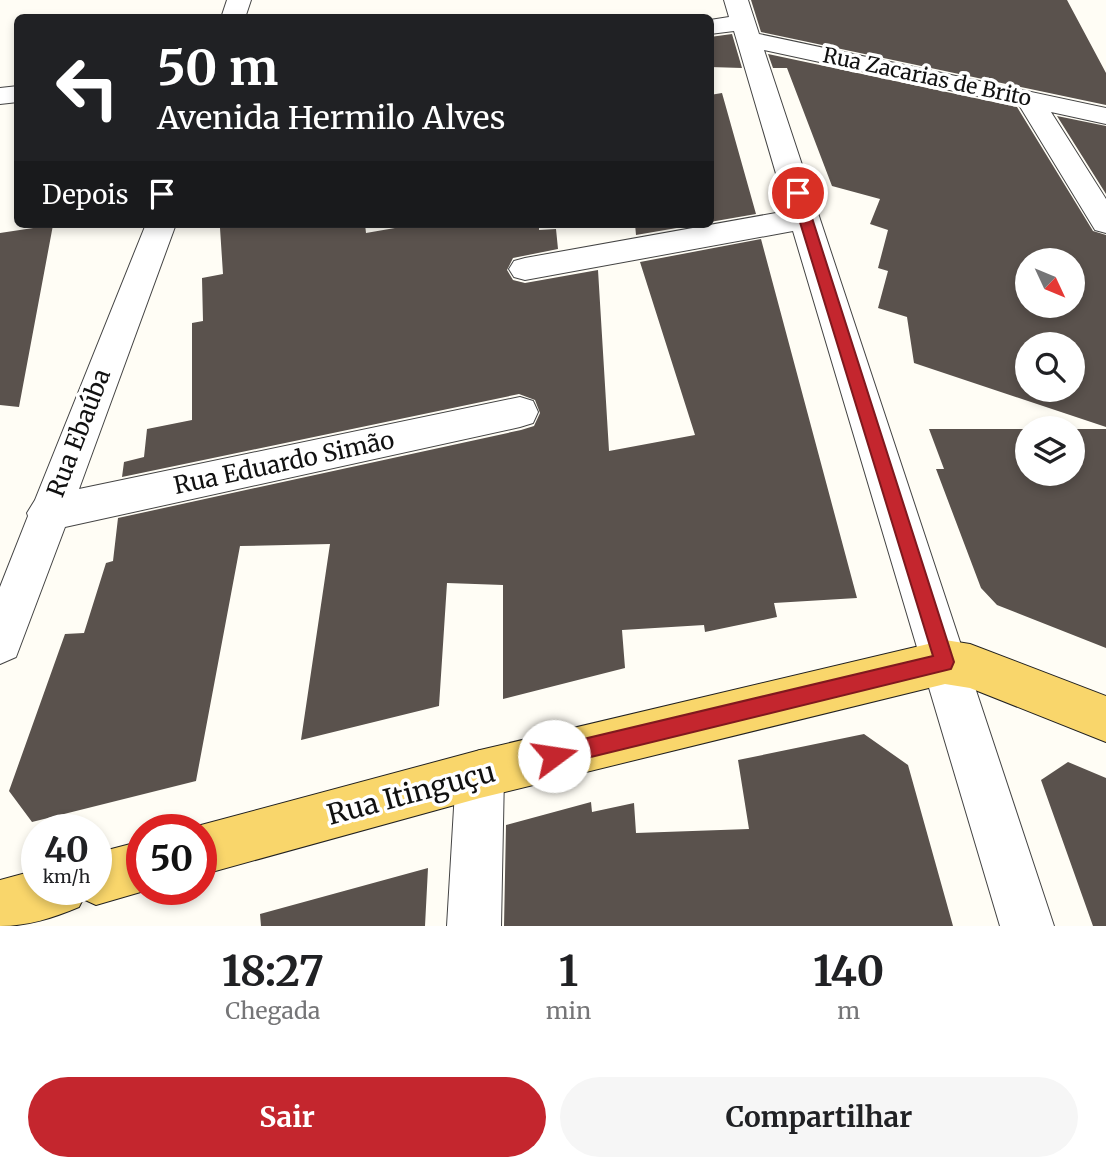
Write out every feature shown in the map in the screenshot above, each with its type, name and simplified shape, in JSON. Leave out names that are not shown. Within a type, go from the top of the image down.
[{"type":"main road","name":"Rua Itinguçu","points":[[217,846],[480,774],[945,662],[970,666],[1106,719]]},
{"type":"main road","points":[[0,906],[21,900]]},
{"type":"street","name":"Rua Zacarias de Brito","points":[[734,22],[1106,116]]},
{"type":"street","points":[[734,22],[806,218],[1027,926]]},
{"type":"street","points":[[1028,98],[1106,223]]},
{"type":"street","points":[[526,269],[806,218]]},
{"type":"street","name":"Rua Ebaúba","points":[[0,642],[47,513],[159,228]]},
{"type":"street","name":"Rua Eduardo Simão","points":[[47,513],[520,412]]},
{"type":"street","points":[[474,926],[480,774]]},
{"type":"building","points":[[751,0],[1067,0],[1106,73],[1106,105],[761,32]]},
{"type":"building","points":[[732,34],[742,68],[714,67],[714,36]]},
{"type":"building","points":[[768,54],[1017,107],[1093,231],[1106,235],[1106,427],[1085,420],[1085,416],[1073,416],[1031,402],[1085,402],[1085,332],[1015,332],[1015,397],[914,363],[907,317],[878,308],[888,271],[878,268],[888,230],[870,224],[880,199],[832,186],[787,68],[773,68]]},
{"type":"building","points":[[722,93],[756,214],[714,221],[714,94]]},
{"type":"building","points":[[1057,116],[1106,126],[1106,194]]},
{"type":"building","points":[[52,228],[19,407],[0,405],[0,233]]},
{"type":"building","points":[[220,228],[365,228],[366,233],[395,228],[556,229],[558,249],[513,258],[507,270],[513,280],[525,283],[598,270],[609,451],[695,435],[640,262],[761,239],[857,598],[774,603],[777,617],[705,632],[704,625],[622,630],[625,668],[503,699],[503,585],[447,583],[439,706],[301,740],[330,544],[240,546],[196,781],[64,814],[26,814],[9,791],[65,634],[84,633],[106,563],[113,561],[118,518],[521,430],[534,426],[540,413],[535,400],[519,394],[122,477],[124,462],[144,457],[147,429],[192,420],[192,323],[203,321],[202,278],[223,274]]},
{"type":"building","points":[[635,228],[677,228],[636,235]]},
{"type":"building","points":[[929,429],[1015,429],[1015,486],[1085,486],[1085,429],[1106,429],[1106,648],[997,605],[981,588],[936,469],[944,469]]},
{"type":"building","points":[[864,734],[908,765],[953,926],[504,926],[506,825],[591,802],[592,812],[634,803],[636,833],[749,829],[738,760]]},
{"type":"building","points":[[1068,762],[1106,778],[1106,926],[1093,926],[1041,780]]},
{"type":"building","points":[[428,868],[425,926],[261,926],[260,914]]},
{"type":"route","points":[[554,756],[945,662],[798,193]]}]
